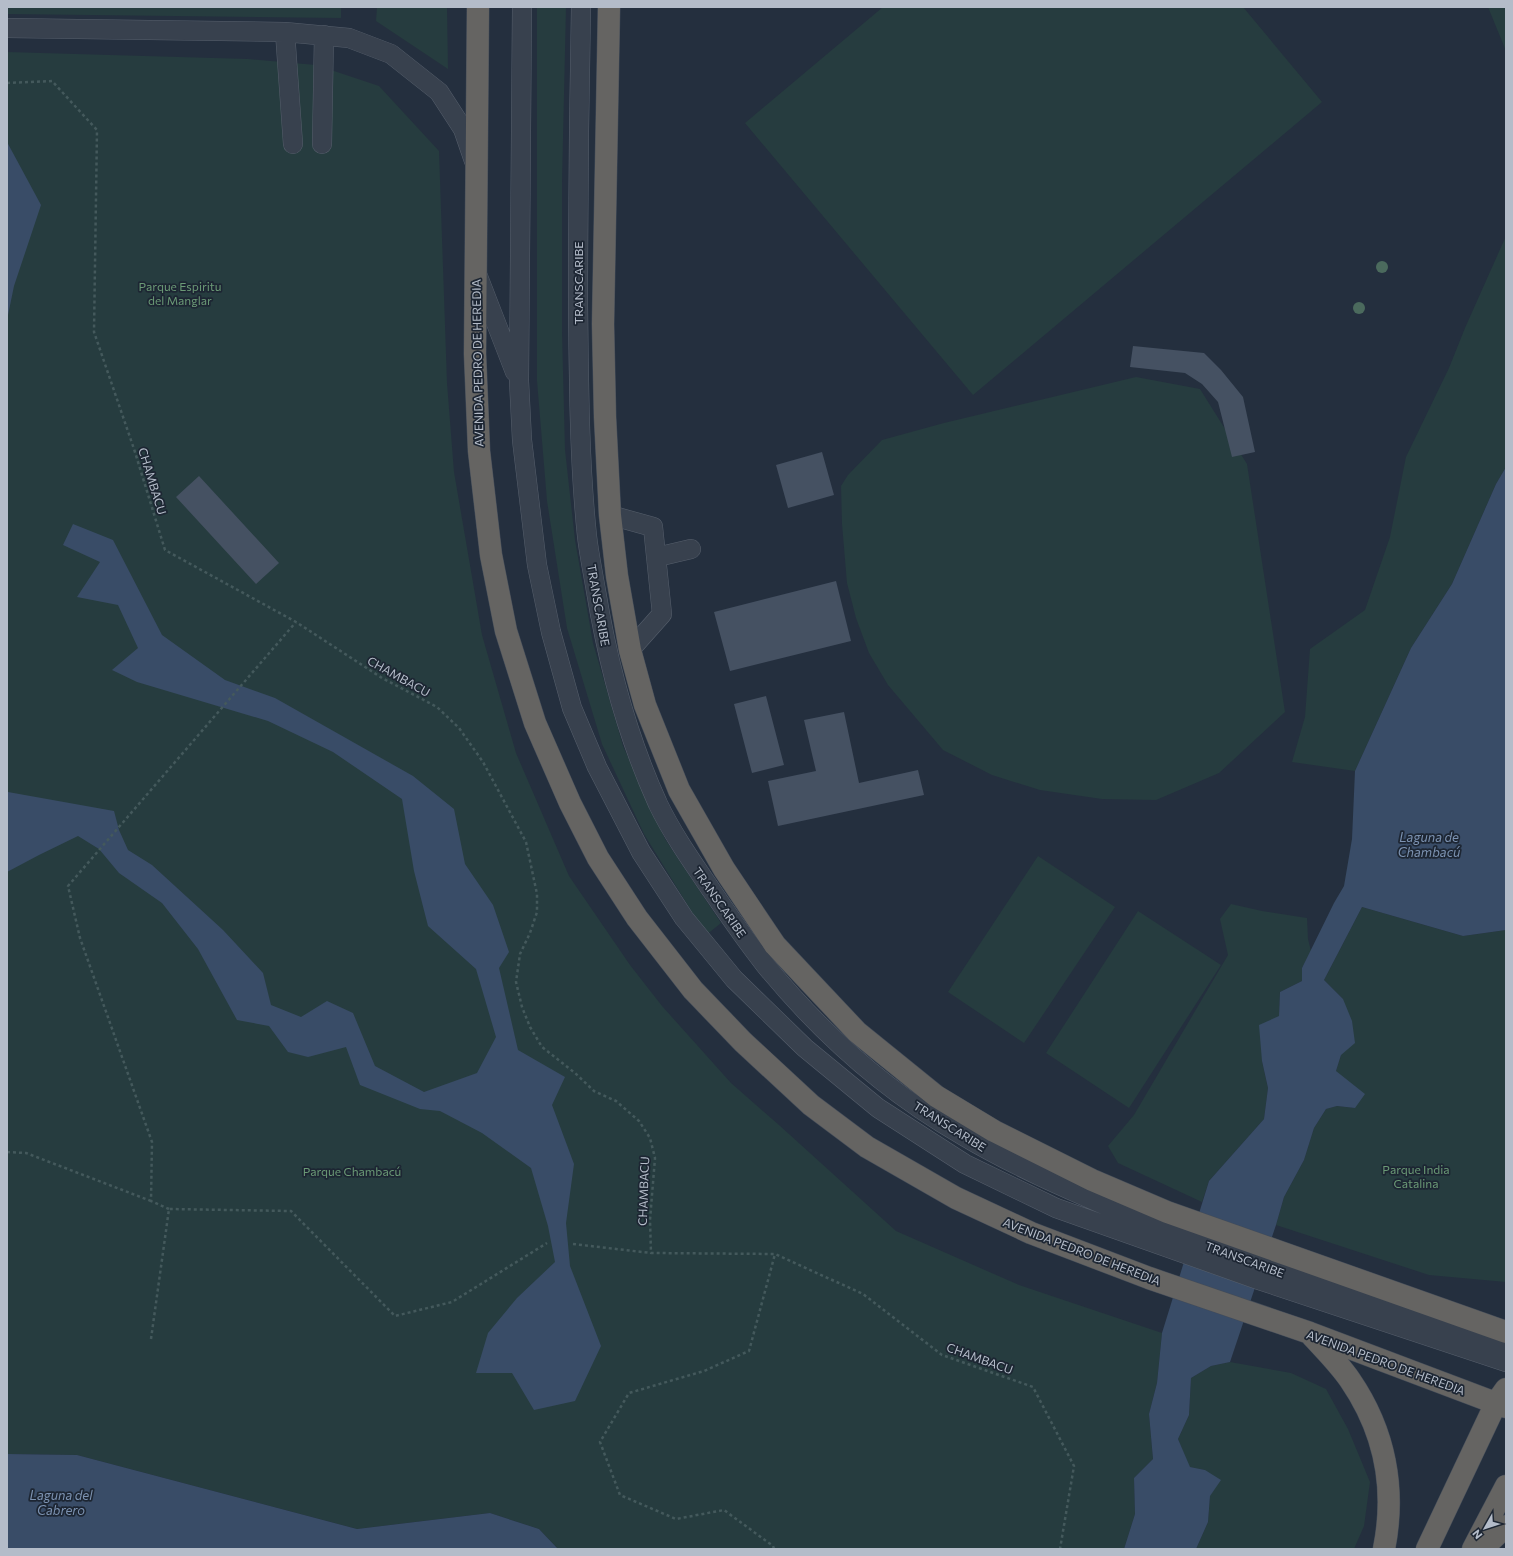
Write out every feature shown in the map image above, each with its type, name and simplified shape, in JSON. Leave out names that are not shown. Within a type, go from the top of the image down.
[{"type":"highway","name":"AVENIDA PEDRO DE HEREDIA","points":[[478,7],[475,354],[479,451],[491,555],[506,631],[535,723],[570,803],[598,858],[637,918],[693,990],[743,1042],[810,1105],[867,1147],[956,1198],[1024,1230],[1148,1278],[1503,1400]]},
{"type":"highway","points":[[609,7],[603,324],[604,418],[610,515],[617,576],[630,650],[645,705],[680,790],[724,869],[775,945],[857,1032],[936,1096],[994,1131],[1092,1180],[1163,1229],[1264,1265],[1506,1332]]},
{"type":"highway","points":[[1310,1333],[1349,1378],[1368,1410],[1378,1435],[1389,1483],[1388,1528],[1384,1549]]},
{"type":"highway","points":[[1428,1549],[1503,1400]]},
{"type":"highway","points":[[1473,1549],[1506,1486]]},
{"type":"highway","points":[[1482,1549],[1506,1526]]},
{"type":"lane","name":"TRANSCARIBE","points":[[522,7],[519,382],[522,440],[537,565],[551,632],[572,708],[597,767],[641,852],[684,918],[734,979],[805,1048],[878,1108],[965,1164],[1056,1208],[1163,1229]]},
{"type":"lane","name":"TRANSCARIBE","points":[[581,7],[578,199],[579,422],[587,538],[606,647],[631,738],[660,807],[688,857],[766,965],[807,1012],[836,1041],[876,1076],[914,1104],[960,1134],[1018,1165],[1080,1194],[1163,1229],[1506,1347]]},
{"type":"lane","points":[[7,28],[285,32],[349,38],[391,54],[439,92],[463,129],[476,167]]},
{"type":"lane","points":[[285,32],[293,144]]},
{"type":"lane","points":[[322,144],[324,36]]},
{"type":"lane","name":"TRANSCARIBE","points":[[476,271],[519,382]]},
{"type":"lane","points":[[610,515],[653,527],[662,614],[630,650]]},
{"type":"lane","points":[[657,557],[691,549]]},
{"type":"lane","name":"TRANSCARIBE","points":[[1264,1265],[1506,1362]]},
{"type":"path","name":"CHAMBACU","points":[[7,82],[52,81],[97,130],[94,332],[134,449],[164,550],[296,622],[382,678],[437,707],[459,728],[483,762],[526,842],[537,894],[537,912],[530,933],[520,954],[516,982],[522,1007],[530,1027],[542,1047],[575,1073],[594,1091],[616,1101],[639,1120],[650,1138],[655,1158],[650,1220],[651,1253],[775,1254],[863,1294],[942,1355],[1033,1387],[1074,1466],[1060,1549]]},
{"type":"path","points":[[151,1201],[152,1142],[80,938],[68,886],[296,622]]},
{"type":"path","points":[[7,1152],[26,1153],[169,1209],[291,1211],[395,1316],[452,1302],[547,1243]]},
{"type":"path","points":[[151,1339],[169,1209]]},
{"type":"path","points":[[573,1244],[651,1253]]},
{"type":"path","points":[[774,1549],[773,1546],[724,1510],[676,1519],[620,1495],[600,1442],[629,1393],[704,1372],[749,1351],[775,1254]]},
{"type":"green space","points":[[7,7],[341,7],[341,18],[7,14]]},
{"type":"green space","points":[[377,7],[447,7],[448,69],[376,21]]},
{"type":"green space","points":[[537,7],[566,7],[562,182],[562,332],[565,450],[575,540],[593,643],[623,746],[665,839],[721,923],[706,935],[644,834],[602,744],[567,628],[547,501],[537,381]]},
{"type":"green space","points":[[883,7],[1243,7],[1322,102],[973,395],[745,123]]},
{"type":"green space","points":[[1488,7],[1506,7],[1506,51]]},
{"type":"green space","name":"Parque Chambacú","points":[[7,52],[248,59],[316,65],[379,86],[439,151],[447,383],[454,472],[482,635],[516,753],[569,876],[630,965],[662,1006],[731,1083],[896,1231],[1019,1285],[1162,1333],[1157,1383],[1149,1414],[1153,1459],[1134,1478],[1135,1514],[1124,1549],[558,1549],[539,1529],[490,1513],[357,1529],[77,1455],[7,1454]]},
{"type":"green space","points":[[1506,236],[1506,467],[1496,484],[1452,584],[1411,648],[1355,771],[1292,762],[1305,717],[1310,649],[1365,610],[1390,537],[1406,457],[1449,368]]},
{"type":"green space","points":[[1136,377],[1200,389],[1247,464],[1285,712],[1219,773],[1156,800],[1102,799],[1040,790],[992,775],[943,750],[888,685],[869,653],[856,618],[847,583],[842,524],[841,486],[848,475],[882,440],[944,423]]},
{"type":"green space","points":[[1038,856],[1115,907],[1024,1043],[948,992]]},
{"type":"green space","points":[[1231,904],[1262,911],[1307,918],[1308,939],[1311,951],[1302,968],[1302,981],[1280,992],[1279,1016],[1262,1061],[1268,1088],[1264,1119],[1209,1181],[1202,1202],[1118,1163],[1108,1146],[1134,1115],[1228,955],[1220,919]]},
{"type":"green space","name":"Parque India Catalina","points":[[1362,907],[1463,936],[1506,930],[1506,1282],[1429,1275],[1276,1225],[1284,1197],[1304,1160],[1314,1128],[1326,1109],[1337,1106],[1355,1108],[1336,1071],[1341,1055],[1343,999],[1324,980]]},
{"type":"green space","points":[[1138,911],[1221,965],[1129,1108],[1046,1053]]},
{"type":"green space","points":[[1230,1362],[1291,1373],[1326,1389],[1348,1429],[1370,1482],[1364,1526],[1354,1549],[1196,1549],[1208,1522],[1210,1496],[1205,1470],[1189,1467],[1178,1439],[1189,1415],[1191,1378],[1211,1366]]},
{"type":"water","points":[[7,142],[41,205],[14,286],[7,320]]},
{"type":"water","name":"Laguna de Chambacú","points":[[1506,467],[1506,930],[1463,936],[1362,907],[1324,980],[1343,999],[1352,1021],[1355,1043],[1341,1055],[1336,1071],[1365,1094],[1355,1108],[1337,1106],[1326,1109],[1314,1128],[1304,1160],[1284,1197],[1230,1362],[1211,1366],[1191,1378],[1189,1415],[1178,1439],[1190,1467],[1205,1470],[1221,1480],[1210,1496],[1208,1522],[1196,1549],[1124,1549],[1135,1514],[1134,1478],[1153,1459],[1149,1414],[1157,1383],[1162,1333],[1209,1181],[1264,1119],[1268,1088],[1262,1061],[1259,1025],[1279,1016],[1280,992],[1302,981],[1302,968],[1344,886],[1352,839],[1355,771],[1411,648],[1452,584],[1496,484]]},
{"type":"water","points":[[73,524],[113,540],[162,635],[225,680],[275,698],[413,776],[454,809],[465,864],[493,905],[509,952],[499,968],[518,1050],[565,1077],[552,1105],[574,1164],[566,1223],[570,1266],[601,1346],[575,1401],[534,1410],[512,1373],[476,1373],[488,1333],[517,1298],[555,1262],[548,1226],[531,1168],[482,1133],[440,1111],[420,1109],[360,1085],[346,1047],[308,1057],[288,1052],[269,1026],[237,1020],[198,949],[162,903],[119,873],[99,849],[78,836],[7,872],[8,792],[114,811],[119,830],[128,850],[152,865],[223,930],[263,973],[271,1005],[301,1017],[327,1001],[353,1013],[375,1066],[424,1092],[477,1073],[496,1037],[476,969],[428,926],[414,871],[402,799],[333,752],[268,721],[137,682],[112,670],[138,648],[118,605],[77,597],[100,562],[63,545]]},
{"type":"water","name":"Laguna del Cabrero","points":[[7,1454],[77,1455],[357,1529],[490,1513],[539,1529],[558,1549],[7,1549]]},
{"type":"building","points":[[1133,346],[1204,353],[1221,370],[1243,397],[1255,452],[1232,457],[1218,402],[1202,384],[1185,373],[1130,367]]},
{"type":"building","points":[[822,452],[834,495],[788,508],[776,465]]},
{"type":"building","points":[[199,476],[279,563],[256,584],[176,497]]},
{"type":"building","points":[[836,581],[851,641],[730,671],[714,612]]},
{"type":"building","points":[[766,696],[784,765],[752,773],[734,704]]},
{"type":"building","points":[[844,712],[859,783],[918,770],[924,795],[778,826],[768,781],[816,771],[804,720]]},
{"type":"park label","name":"Parque Espiritu del Manglar","points":[[180,293]]}]
